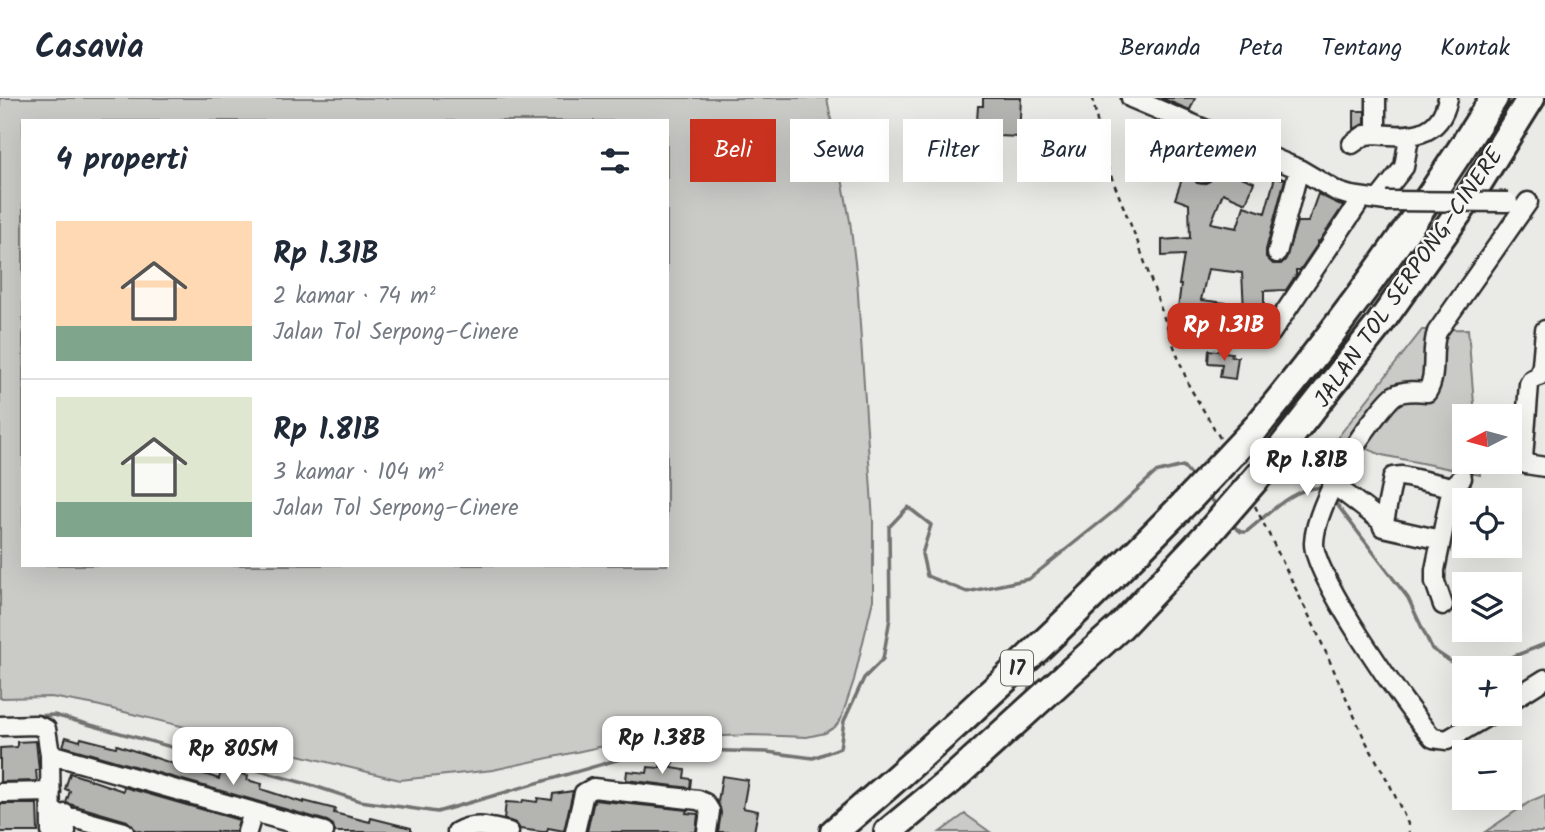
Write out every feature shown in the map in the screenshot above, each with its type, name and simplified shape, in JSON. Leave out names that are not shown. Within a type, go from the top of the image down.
[{"type":"highway","name":"JALAN TOL SERPONG–CINERE","points":[[834,832],[924,755],[1067,622],[1255,429],[1303,372],[1358,299],[1435,191],[1494,98]]},
{"type":"highway","name":"JALAN TOL SERPONG–CINERE","points":[[888,832],[961,771],[1121,626],[1207,535],[1320,402],[1386,315],[1469,198],[1531,98]]},
{"type":"street","points":[[1130,98],[1179,119]]},
{"type":"street","points":[[1376,98],[1376,134]]},
{"type":"street","points":[[1352,144],[1364,135],[1409,137],[1432,128],[1443,114],[1448,98]]},
{"type":"street","points":[[1271,333],[1404,167],[1409,137]]},
{"type":"street","points":[[1281,162],[1338,192],[1375,200],[1536,201]]},
{"type":"street","points":[[1277,253],[1299,169]]},
{"type":"street","points":[[1471,726],[1447,740],[1433,738],[1376,662],[1315,555],[1315,537],[1333,484],[1364,432],[1394,395],[1410,391],[1427,392],[1433,383],[1433,343],[1437,332],[1536,201]]},
{"type":"street","points":[[1545,330],[1539,376],[1529,384],[1523,458],[1526,464],[1545,467]]},
{"type":"street","points":[[1383,527],[1393,477],[1457,482],[1434,577],[1443,605]]},
{"type":"street","points":[[1333,484],[1381,521],[1383,527]]},
{"type":"street","points":[[1383,527],[1441,540]]},
{"type":"street","points":[[1522,693],[1545,679]]},
{"type":"street","points":[[0,726],[36,725],[46,729],[51,792],[61,819]]},
{"type":"street","points":[[50,754],[324,832]]},
{"type":"street","points":[[575,832],[584,793],[593,788],[698,800],[705,803],[710,811],[707,832]]},
{"type":"street","points":[[0,793],[51,792]]},
{"type":"street","points":[[247,832],[253,812]]},
{"type":"street","points":[[51,832],[61,819]]},
{"type":"street","points":[[61,819],[124,832]]},
{"type":"street","points":[[457,832],[466,827],[484,826],[509,832]]},
{"type":"path","points":[[1093,98],[1103,156],[1138,243],[1176,352],[1189,386],[1223,446]]},
{"type":"path","points":[[1251,499],[1315,628],[1364,740],[1390,785],[1409,832]]},
{"type":"shaded area","points":[[0,98],[827,98],[831,119],[790,119],[790,182],[843,182],[857,279],[873,521],[873,600],[854,680],[841,719],[835,727],[825,733],[807,737],[751,735],[669,738],[613,744],[493,770],[400,780],[96,705],[51,697],[0,698]]},
{"type":"shaded area","points":[[1468,329],[1474,404],[1452,404],[1452,469],[1382,455],[1338,437],[1422,330]]},
{"type":"shaded area","points":[[1545,795],[1545,832],[1485,832],[1518,810],[1522,810],[1531,801]]},
{"type":"shaded area","points":[[965,814],[990,832],[940,832]]},
{"type":"building","points":[[983,98],[1021,98],[1017,137],[1003,136],[1003,119],[977,119],[978,106],[983,106]]},
{"type":"building","points":[[1161,98],[1195,98],[1190,110]]},
{"type":"building","points":[[1354,111],[1365,111],[1365,124],[1354,129]]},
{"type":"building","points":[[1285,179],[1266,250],[1266,257],[1273,264],[1281,264],[1285,260],[1297,222],[1308,222],[1318,194],[1343,206],[1300,270],[1296,270],[1296,275],[1286,290],[1264,291],[1264,309],[1244,309],[1242,273],[1208,269],[1201,300],[1234,304],[1233,319],[1202,316],[1201,319],[1177,316],[1184,255],[1162,256],[1162,240],[1190,238],[1189,204],[1175,199],[1181,182],[1254,182],[1246,203],[1223,193],[1211,223],[1237,228],[1244,206],[1265,213],[1274,182]]},
{"type":"building","points":[[1209,350],[1232,353],[1231,357],[1238,357],[1235,379],[1220,377],[1222,364],[1208,363]]},
{"type":"building","points":[[66,737],[116,747],[117,745],[219,779],[222,768],[248,776],[247,780],[262,784],[261,789],[304,803],[335,809],[334,813],[370,822],[371,818],[411,828],[411,832],[335,832],[333,825],[327,821],[63,746]]},
{"type":"building","points":[[36,741],[39,770],[36,770],[37,781],[0,782],[0,748],[17,747],[17,742]]},
{"type":"building","points":[[661,760],[673,761],[672,768],[685,770],[684,778],[691,779],[690,788],[626,780],[627,771],[647,773],[648,767],[660,768]]},
{"type":"building","points":[[70,773],[123,791],[124,787],[239,820],[236,832],[135,830],[127,821],[66,803],[70,791],[65,789]]},
{"type":"building","points":[[722,776],[748,780],[743,808],[758,811],[754,832],[718,832],[721,813],[718,802]]},
{"type":"building","points":[[573,791],[564,831],[548,828],[547,832],[520,829],[516,823],[504,819],[506,802],[537,802],[538,798],[552,800],[553,794]]},
{"type":"building","points":[[594,800],[687,810],[686,813],[698,814],[696,832],[587,832]]},
{"type":"building","points":[[0,804],[37,804],[38,832],[0,832]]},
{"type":"waterway","points":[[6,717],[54,715],[311,785],[360,801],[437,812],[648,751],[767,752],[813,758],[840,748],[844,721],[864,678],[883,659],[890,618],[889,527],[908,507],[931,525],[922,554],[927,576],[967,592],[1029,579],[1113,512],[1155,473],[1183,466],[1195,480]]},
{"type":"waterway","points":[[1231,524],[1241,532],[1246,532],[1292,496],[1312,488],[1323,488]]},
{"type":"waterway","points":[[1207,494],[1218,507]]},
{"type":"waterway","points":[[1335,502],[1408,598],[1432,649],[1459,667],[1491,665],[1545,644]]}]
